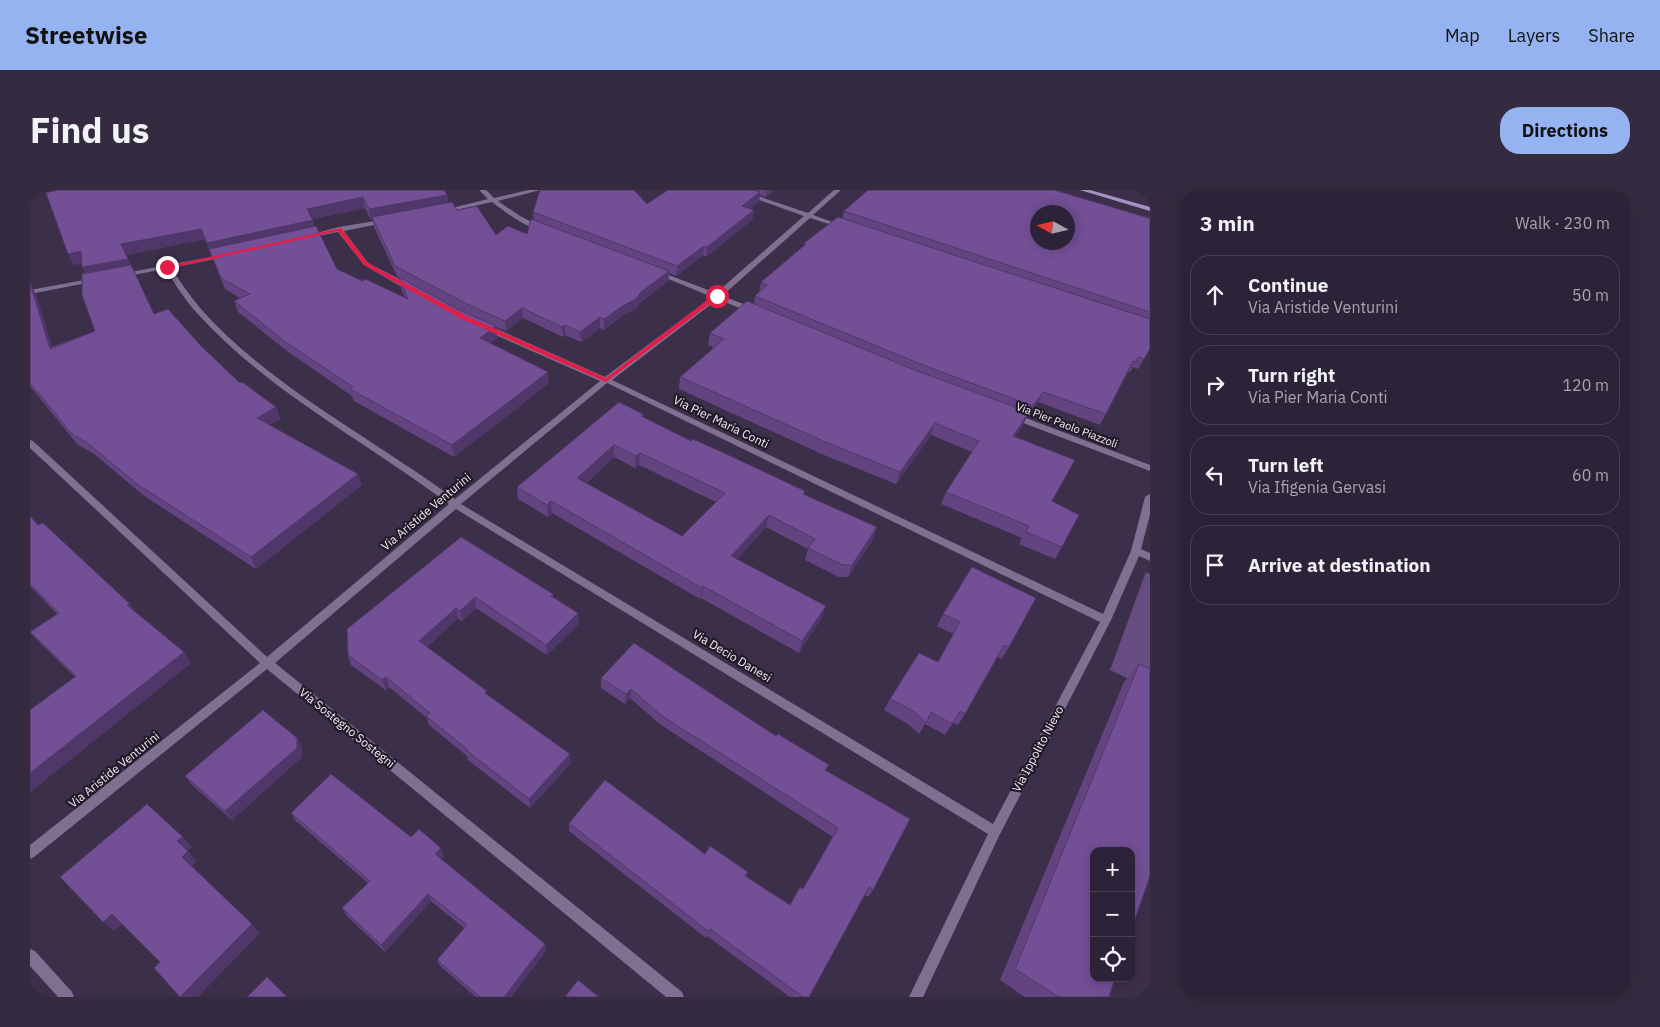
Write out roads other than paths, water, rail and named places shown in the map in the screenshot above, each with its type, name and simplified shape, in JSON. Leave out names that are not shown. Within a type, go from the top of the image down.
[{"type":"main road","points":[[30,191],[36,190]]},
{"type":"main road","points":[[1083,190],[1150,209]]},
{"type":"street","points":[[482,190],[493,200],[527,223],[555,233]]},
{"type":"street","points":[[436,212],[537,190]]},
{"type":"street","points":[[734,190],[847,228]]},
{"type":"street","name":"Via Aristide Venturini","points":[[30,853],[267,663],[454,504],[606,380],[717,296],[838,190]]},
{"type":"street","points":[[302,238],[339,229],[398,219]]},
{"type":"street","points":[[339,229],[366,264],[423,295]]},
{"type":"street","points":[[118,276],[228,254]]},
{"type":"street","name":"Via Decio Danesi","points":[[167,267],[197,309],[237,348],[355,436],[412,470],[454,504],[995,832]]},
{"type":"street","points":[[645,268],[762,314]]},
{"type":"street","points":[[30,292],[99,280]]},
{"type":"street","name":"Via Pier Maria Conti","points":[[473,322],[606,380],[1106,620]]},
{"type":"street","name":"Via Pier Paolo Piazzoli","points":[[1006,414],[1150,468]]},
{"type":"street","name":"Via Sostegno Sostegni","points":[[30,443],[267,663],[677,997]]},
{"type":"street","name":"Via Ippolito Nievo","points":[[916,997],[995,832],[1106,620],[1136,552],[1150,497]]},
{"type":"street","points":[[1136,552],[1150,557]]},
{"type":"street","points":[[30,956],[67,997]]}]
